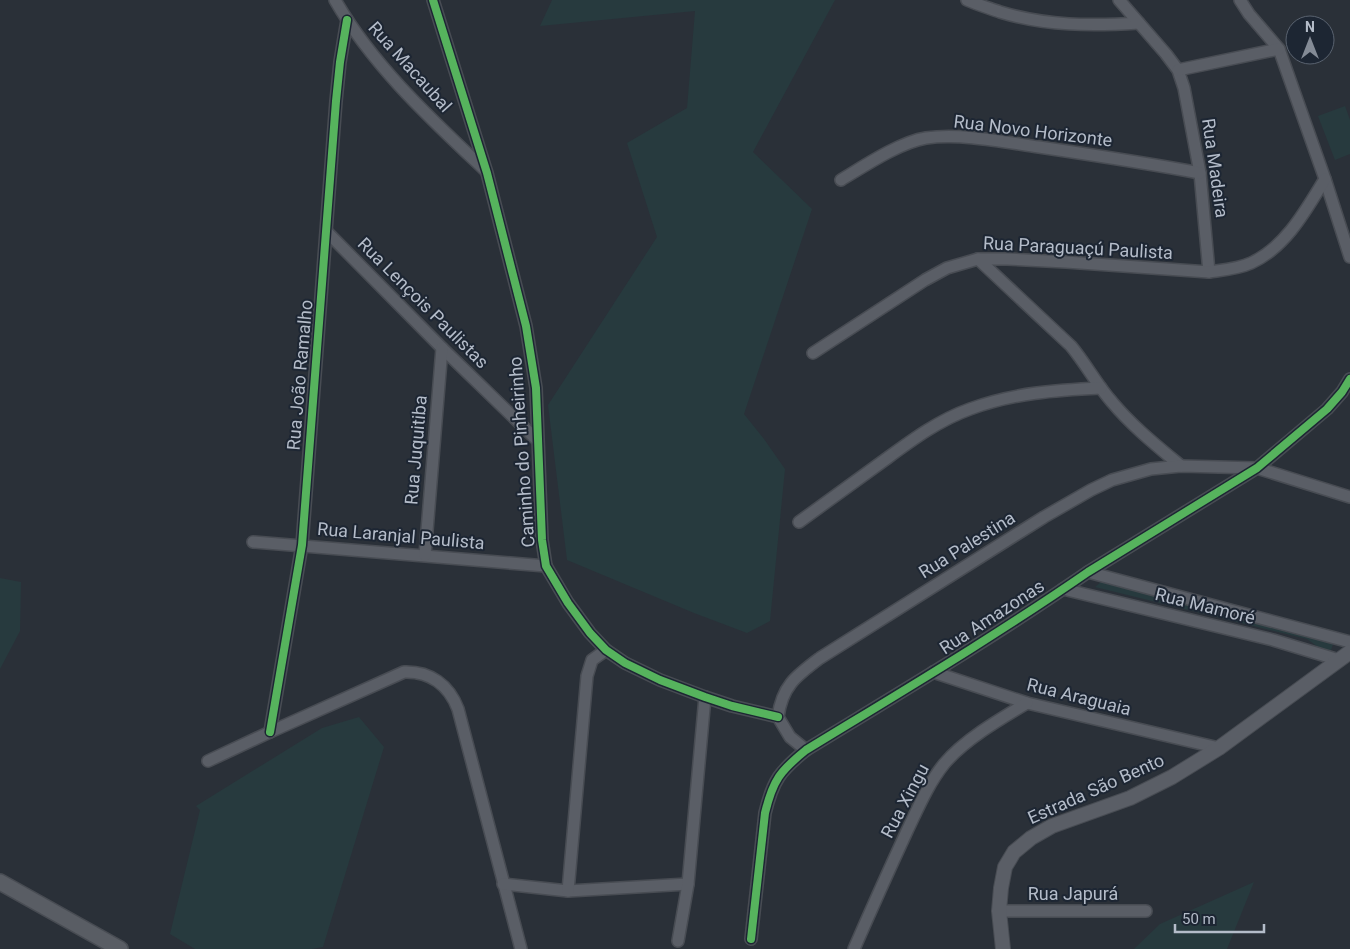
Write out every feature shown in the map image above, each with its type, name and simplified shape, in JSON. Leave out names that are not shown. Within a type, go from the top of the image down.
[{"type":"main road","points":[[0,882],[120,949]]},
{"type":"street","name":"Rua Macaubal","points":[[335,0],[346,20],[395,80],[487,173]]},
{"type":"street","name":"Caminho do Pinheirinho","points":[[433,0],[487,173],[526,326],[536,388],[542,540],[546,566],[568,603],[590,633],[606,650],[625,663],[660,680],[705,697],[732,706],[778,717]]},
{"type":"street","points":[[967,0],[1010,15],[1043,22],[1078,25],[1139,23]]},
{"type":"street","points":[[1119,0],[1178,70],[1279,49]]},
{"type":"street","points":[[1240,0],[1249,14],[1279,49],[1325,179],[1350,257]]},
{"type":"street","name":"Rua João Ramalho","points":[[270,732],[302,545],[337,91],[346,20]]},
{"type":"street","name":"Rua Madeira","points":[[1178,70],[1184,88],[1200,173],[1209,272]]},
{"type":"street","name":"Rua Novo Horizonte","points":[[841,180],[905,145],[925,138],[946,137],[975,138],[1014,143],[1200,173]]},
{"type":"street","name":"Rua Paraguaçú Paulista","points":[[813,353],[925,280],[948,268],[978,259],[1066,262],[1209,272],[1251,263],[1272,251],[1292,230],[1325,179]]},
{"type":"street","name":"Rua Lençois Paulistas","points":[[327,232],[538,441]]},
{"type":"street","points":[[978,259],[1071,346],[1081,357],[1112,402],[1181,466]]},
{"type":"street","name":"Rua Juquitiba","points":[[425,555],[442,348]]},
{"type":"street","name":"Rua Amazonas","points":[[751,939],[765,813],[769,794],[776,780],[788,764],[806,750],[933,672],[1088,572],[1257,468],[1327,409],[1342,392],[1350,379]]},
{"type":"street","points":[[799,522],[915,438],[942,422],[970,409],[1029,393],[1101,388]]},
{"type":"street","name":"Rua Palestina","points":[[778,717],[782,695],[788,686],[800,673],[820,658],[1004,542],[1083,494],[1112,480],[1151,470],[1181,466],[1257,468],[1350,497]]},
{"type":"street","name":"Rua Laranjal Paulista","points":[[253,542],[546,566]]},
{"type":"street","name":"Rua Mamoré","points":[[1088,572],[1350,642]]},
{"type":"street","name":"Rua Mamoré","points":[[1063,589],[1344,656]]},
{"type":"street","points":[[568,891],[587,676],[592,660],[606,650]]},
{"type":"street","name":"Estrada São Bento","points":[[1003,949],[999,911],[1005,867],[1014,852],[1031,838],[1052,826],[1130,798],[1187,768],[1218,748],[1344,656]]},
{"type":"street","points":[[208,761],[404,672],[422,673],[438,681],[450,693],[458,709],[521,949]]},
{"type":"street","name":"Rua Araguaia","points":[[933,672],[1027,703],[1218,748]]},
{"type":"street","points":[[678,941],[688,884],[705,697]]},
{"type":"street","name":"Rua Xingu","points":[[854,949],[931,783],[945,763],[996,722],[1027,703]]},
{"type":"street","points":[[778,717],[790,737],[806,750]]},
{"type":"street","points":[[504,884],[568,891],[688,884]]},
{"type":"street","name":"Rua Japurá","points":[[999,911],[1146,911]]},
{"type":"green space","points":[[552,0],[835,0],[753,152],[812,209],[744,414],[785,469],[770,621],[747,633],[567,560],[548,405],[657,237],[627,143],[687,108],[695,11],[540,26]]},
{"type":"green space","points":[[1345,106],[1350,120],[1350,154],[1335,160],[1318,116]]},
{"type":"green space","points":[[0,578],[21,582],[20,631],[0,669]]},
{"type":"green space","points":[[1101,582],[1333,644],[1331,650],[1325,652],[1307,639],[1095,587]]},
{"type":"green space","points":[[359,717],[384,747],[323,947],[312,949],[195,949],[170,934],[200,810],[196,806],[322,728]]},
{"type":"green space","points":[[1254,882],[1227,949],[1134,949],[1160,924]]},
{"type":"cycle path","points":[[433,0],[487,173],[526,326],[536,388],[542,540],[546,566],[568,603],[590,633],[606,650],[625,663],[660,680],[705,697],[732,706],[778,717]]},
{"type":"cycle path","points":[[270,732],[302,545],[336,101],[347,20]]},
{"type":"cycle path","points":[[751,939],[765,813],[775,784],[790,764],[806,750],[948,663],[1088,572],[1257,468],[1327,409],[1342,392],[1350,379]]}]
